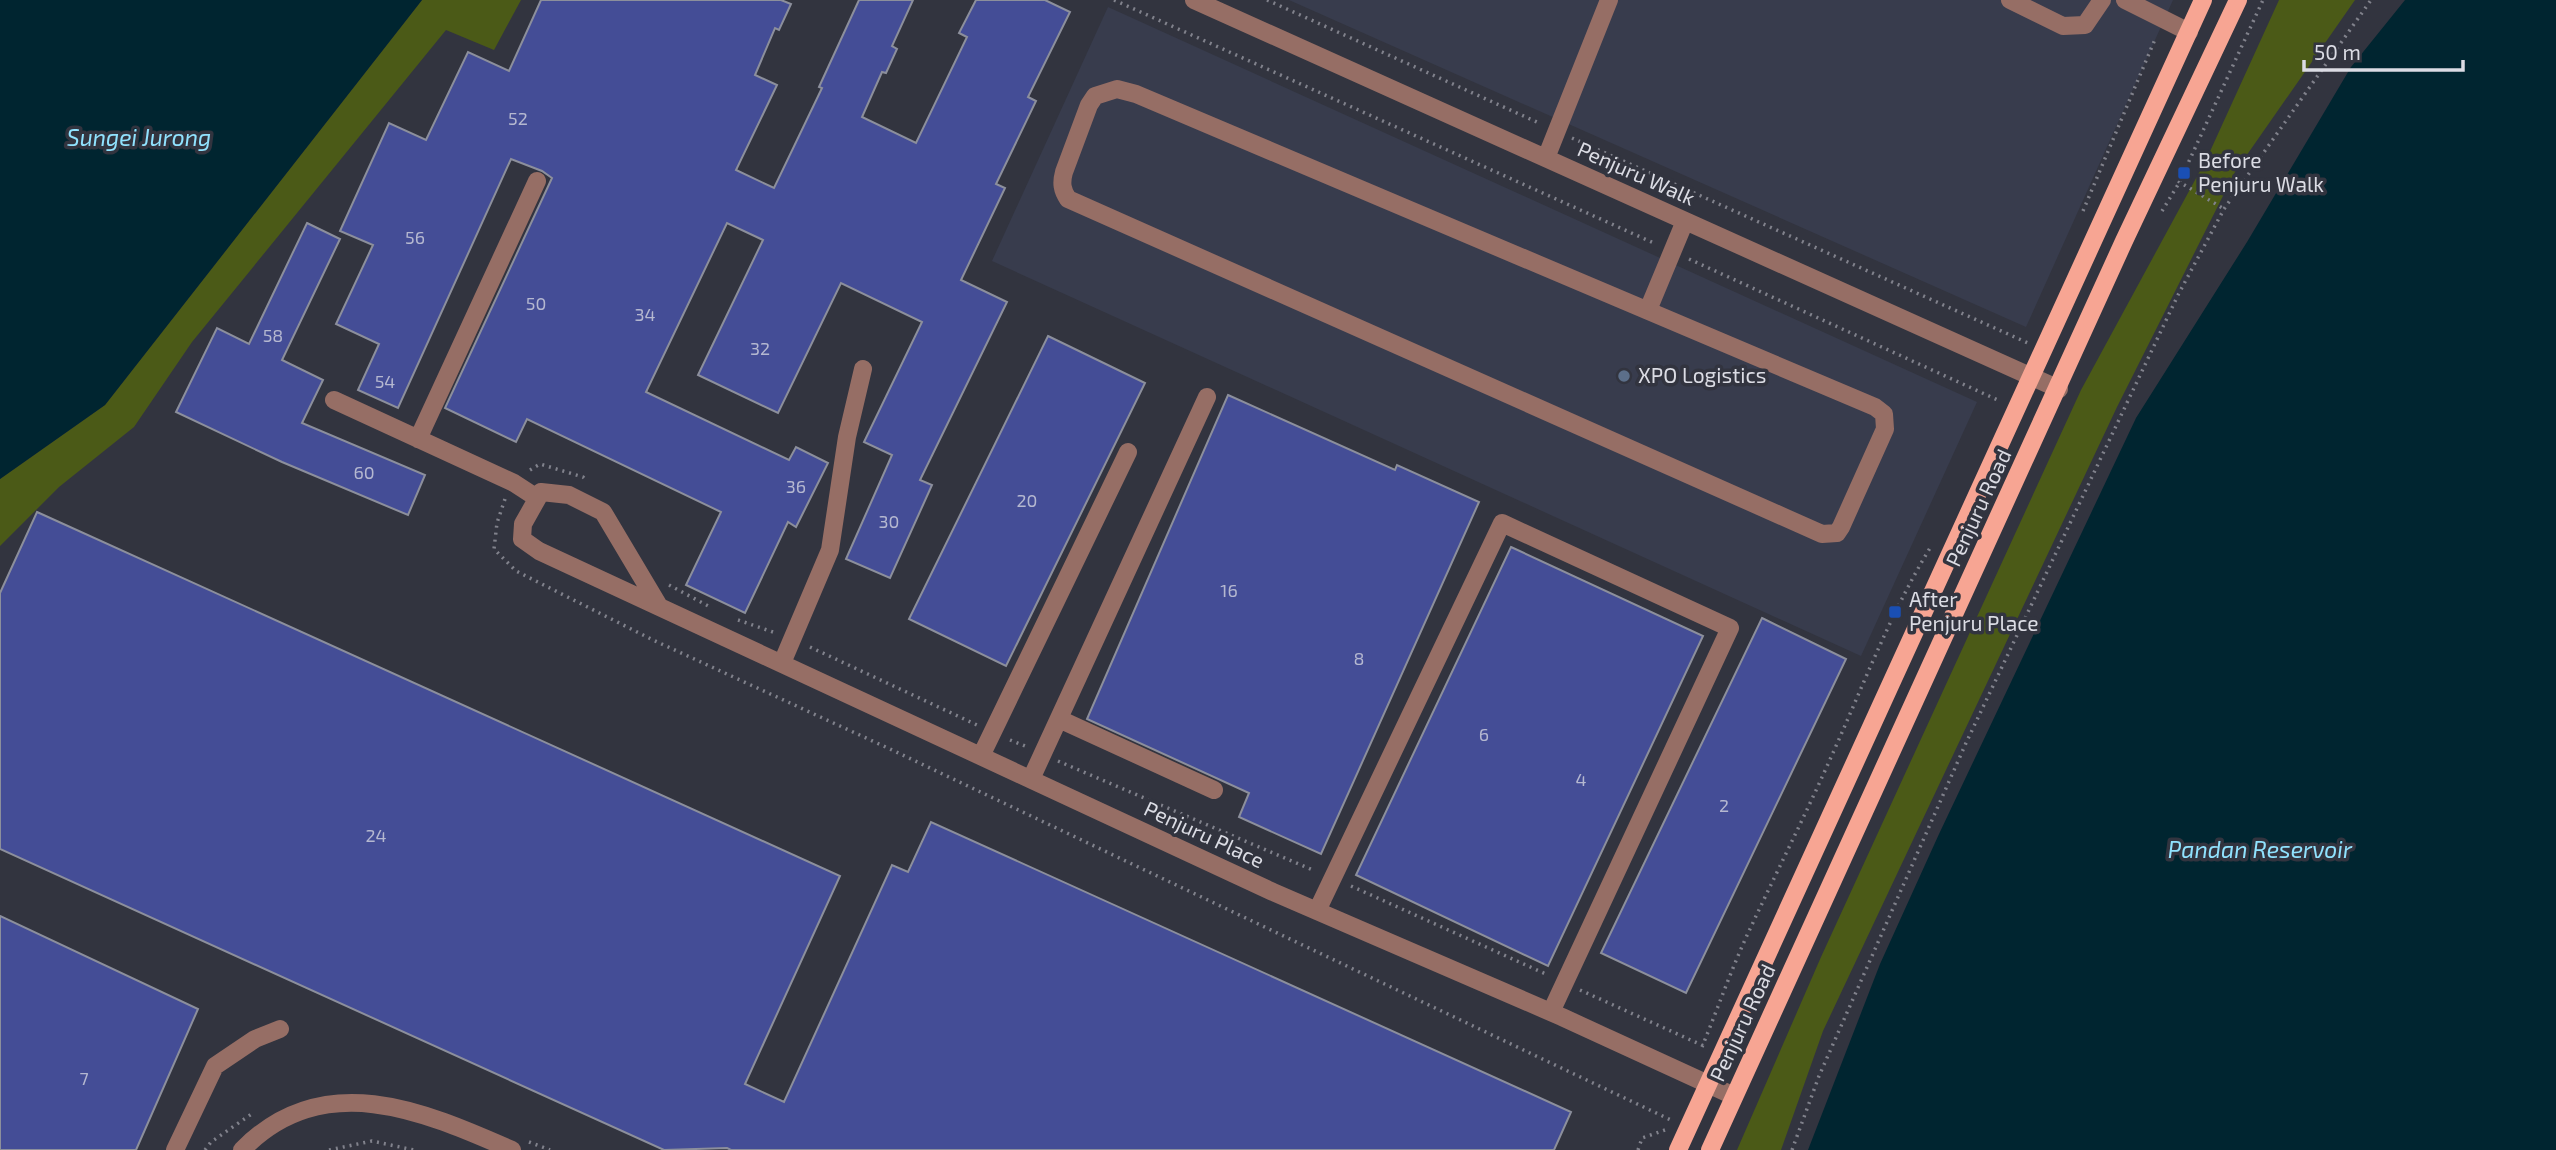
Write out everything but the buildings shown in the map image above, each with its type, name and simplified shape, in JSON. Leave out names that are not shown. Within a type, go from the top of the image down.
[{"type":"main road","name":"Penjuru Road","points":[[1678,1150],[1680,1125],[1708,1084],[1722,1054],[2203,0]]},
{"type":"main road","name":"Penjuru Road","points":[[1710,1150],[2238,0]]},
{"type":"street","name":"Penjuru Walk","points":[[1194,0],[2059,389]]},
{"type":"street","points":[[1546,158],[1609,0]]},
{"type":"street","points":[[2010,0],[2063,26],[2085,24],[2102,0]]},
{"type":"street","points":[[2124,0],[2189,32]]},
{"type":"street","points":[[1117,89],[1136,94],[1648,310],[1863,401],[1884,414],[1885,429],[1837,533],[1822,534],[1068,199],[1062,181],[1064,172],[1089,105],[1095,96],[1117,89]]},
{"type":"street","points":[[418,439],[537,181]]},
{"type":"street","points":[[1648,310],[1685,221]]},
{"type":"street","points":[[782,663],[830,550],[847,437],[863,369]]},
{"type":"street","points":[[1031,779],[1207,397]]},
{"type":"street","points":[[334,400],[514,483],[537,499],[541,492],[569,495],[603,512],[659,606]]},
{"type":"street","points":[[981,756],[1128,452]]},
{"type":"street","name":"Penjuru Place","points":[[537,499],[523,524],[522,539],[540,551],[1317,911],[1550,1012],[1734,1096]]},
{"type":"street","points":[[1317,911],[1502,523],[1730,628],[1550,1012]]},
{"type":"street","points":[[1059,719],[1214,790]]},
{"type":"street","points":[[175,1150],[215,1066],[255,1039],[280,1029]]},
{"type":"street","points":[[242,1150],[281,1121],[307,1108],[348,1103],[382,1103],[445,1121],[512,1150]]},
{"type":"path","points":[[1114,0],[2002,402]]},
{"type":"path","points":[[1267,0],[2029,344]]},
{"type":"path","points":[[2179,183],[2263,0]]},
{"type":"path","points":[[1792,1150],[1819,1076],[1966,743],[2178,295],[2224,209],[2371,0]]},
{"type":"path","points":[[2160,166],[2179,183],[2224,209]]},
{"type":"path","points":[[591,486],[583,477],[540,464],[519,477],[507,493],[497,523],[494,549],[516,571],[653,640],[902,754],[1680,1125]]},
{"type":"path","points":[[1689,1076],[1749,930],[1803,820],[1863,681],[1911,580],[1931,546]]},
{"type":"path","points":[[664,581],[715,609]]},
{"type":"path","points":[[736,620],[792,639],[993,732],[1332,878],[1722,1054]]},
{"type":"path","points":[[1676,1110],[1680,1125]]},
{"type":"path","points":[[1638,1150],[1642,1138],[1680,1125]]},
{"type":"path","points":[[330,1150],[372,1141],[414,1150]]},
{"type":"shaded area","points":[[1289,0],[2173,0],[2026,327]]},
{"type":"shaded area","points":[[1108,7],[1977,402],[1861,656],[992,261]]},
{"type":"green space","points":[[422,0],[521,0],[494,50],[446,30],[192,342],[134,427],[59,487],[0,546],[0,479],[105,405]]},
{"type":"green space","points":[[2279,0],[2355,0],[2235,172],[2117,407],[1823,1031],[1781,1150],[1737,1150],[1821,957],[2081,390],[2207,158]]},
{"type":"water","name":"Sungei Jurong","points":[[0,0],[422,0],[105,405],[0,479]]},
{"type":"water","name":"Pandan Reservoir","points":[[2405,0],[2556,0],[2556,1150],[1808,1150],[1880,964],[2136,418],[2247,242],[2351,67]]},
{"type":"place","name":"Before Penjuru Walk","points":[[2184,173]]},
{"type":"place","name":"XPO Logistics","points":[[1624,376]]},
{"type":"place","name":"After Penjuru Place","points":[[1895,612]]}]
